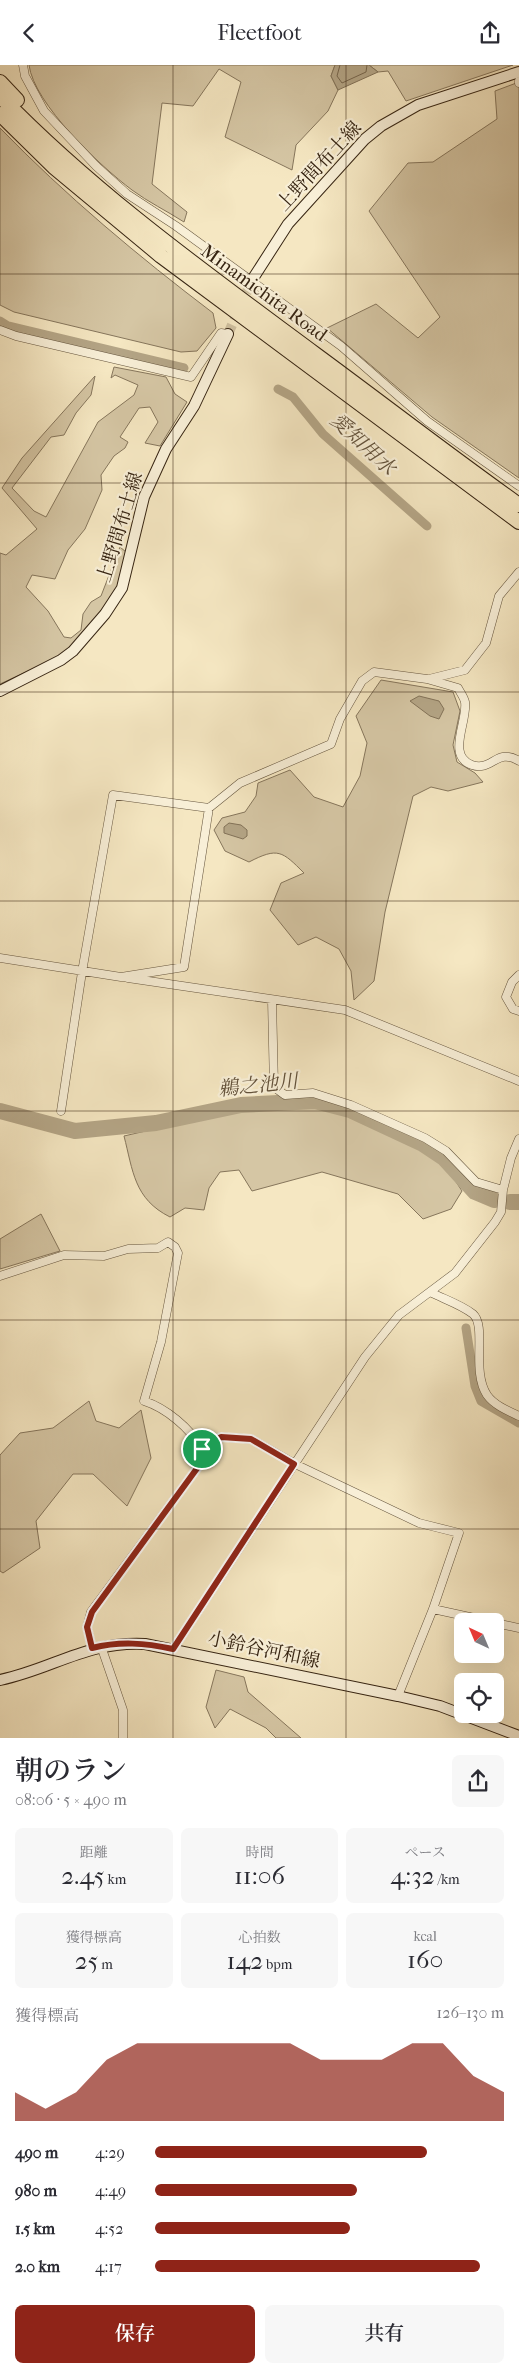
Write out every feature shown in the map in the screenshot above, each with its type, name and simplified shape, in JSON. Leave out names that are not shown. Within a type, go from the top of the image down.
[{"type":"highway","points":[[0,83],[54,141],[57,153]]},
{"type":"highway","name":"Minamichita Road","points":[[0,96],[57,153],[173,249],[519,505]]},
{"type":"highway","name":"Minamichita Road","points":[[0,114],[54,167],[161,256],[519,522]]},
{"type":"main road","name":"上野間布土線","points":[[252,280],[288,224],[370,134],[396,116],[418,105],[519,72]]},
{"type":"main road","name":"上野間布土線","points":[[0,691],[61,660],[73,651],[90,634],[114,601],[122,588],[144,497],[166,449],[194,406],[228,334]]},
{"type":"main road","name":"小鈴谷河和線","points":[[0,1680],[97,1647],[131,1643],[173,1649],[440,1706],[519,1736]]},
{"type":"street","points":[[23,65],[25,76],[44,111],[96,166],[127,194],[176,226],[341,346],[427,421],[519,486]]},
{"type":"street","points":[[0,329],[16,336],[191,377],[222,333],[228,334]]},
{"type":"street","points":[[427,679],[466,670],[486,643],[499,596],[519,572]]},
{"type":"street","points":[[121,977],[184,967],[210,809],[240,783],[331,743],[340,719],[362,681],[374,672],[427,679],[458,688],[465,702],[459,750],[466,762],[482,766],[506,756],[519,761]]},
{"type":"street","points":[[61,1111],[82,972],[114,795],[210,809]]},
{"type":"street","points":[[0,957],[82,972],[272,1001],[345,1010],[519,1081]]},
{"type":"street","points":[[519,975],[512,982],[506,997],[513,1009],[519,1011]]},
{"type":"street","points":[[272,1001],[274,1087],[285,1095],[313,1093],[351,1105],[417,1134],[446,1151],[476,1182],[503,1190]]},
{"type":"street","points":[[173,1649],[365,1357],[399,1315],[432,1293],[455,1273],[498,1217],[501,1212],[503,1190],[511,1158],[519,1139]]},
{"type":"street","points":[[0,1276],[18,1272],[64,1255],[104,1256],[128,1249],[150,1250],[168,1242],[171,1243],[178,1253],[161,1342],[144,1401],[155,1405],[191,1433],[202,1449]]},
{"type":"street","points":[[432,1293],[474,1314],[480,1324],[478,1359],[482,1382],[487,1395],[499,1405],[519,1416]]},
{"type":"street","points":[[123,1738],[122,1710],[87,1627],[92,1612],[198,1467],[202,1449],[221,1437],[251,1439],[294,1464],[419,1523],[459,1533],[433,1609],[398,1696]]},
{"type":"street","points":[[433,1609],[454,1614]]},
{"type":"street","points":[[504,1625],[519,1628]]},
{"type":"shaded area","points":[[29,65],[335,65],[331,76],[338,90],[328,111],[296,145],[292,170],[225,137],[241,82],[219,69],[193,106],[162,103],[152,184],[187,212],[184,222],[132,190],[103,166],[70,133],[43,98],[34,81]]},
{"type":"shaded area","points":[[369,65],[513,65],[406,101],[388,71],[378,72]]},
{"type":"shaded area","points":[[519,82],[519,478],[432,417],[327,328],[376,304],[418,338],[440,317],[369,211],[408,163],[433,162],[497,119],[495,91]]},
{"type":"shaded area","points":[[0,128],[103,225],[213,313],[216,328],[197,351],[181,352],[14,312],[0,305]]},
{"type":"shaded area","points":[[114,367],[166,377],[175,394],[187,402],[160,446],[145,443],[158,422],[150,407],[139,408],[120,437],[128,442],[125,448],[114,456],[101,475],[102,490],[85,529],[68,550],[55,579],[32,575],[26,587],[48,611],[64,637],[71,638],[81,630],[83,614],[91,602],[101,596],[120,547],[126,552],[116,591],[87,631],[65,654],[0,684],[0,553],[6,555],[37,529],[2,488],[22,458],[95,376],[91,395],[76,413],[64,435],[51,437],[12,488],[34,511],[46,517],[98,422],[134,395],[138,385],[115,375],[111,378]]},
{"type":"shaded area","points":[[381,680],[453,692],[460,711],[453,745],[457,762],[475,773],[483,782],[448,791],[431,787],[413,796],[385,912],[374,981],[354,1000],[351,971],[339,949],[316,937],[298,945],[270,910],[281,883],[304,873],[285,856],[279,854],[267,854],[249,862],[225,851],[214,830],[222,818],[245,812],[256,796],[258,783],[290,770],[314,797],[343,807],[360,776],[367,743],[356,716]]},
{"type":"shaded area","points":[[316,1106],[349,1116],[418,1147],[443,1162],[462,1191],[451,1209],[423,1219],[398,1194],[322,1172],[252,1191],[239,1170],[220,1172],[209,1188],[204,1210],[185,1208],[170,1217],[149,1202],[137,1183],[124,1136],[241,1109]]},
{"type":"shaded area","points":[[41,1214],[60,1251],[0,1269],[0,1239]]},
{"type":"shaded area","points":[[89,1401],[96,1421],[119,1428],[141,1410],[151,1458],[127,1506],[93,1474],[73,1474],[36,1521],[40,1548],[3,1573],[0,1571],[0,1455],[20,1433],[53,1428]]},
{"type":"shaded area","points":[[216,1670],[244,1677],[248,1692],[301,1738],[276,1738],[266,1728],[230,1709],[215,1728],[206,1707]]},
{"type":"water","points":[[335,65],[369,65],[378,72],[338,90],[331,76]]},
{"type":"water","points":[[419,696],[439,701],[444,709],[439,719],[430,716],[410,701]]},
{"type":"water","points":[[229,823],[241,825],[247,830],[247,836],[243,839],[224,833],[224,827]]},
{"type":"waterway","name":"愛知用水","points":[[0,321],[8,326],[184,368]]},
{"type":"waterway","name":"愛知用水","points":[[278,389],[293,397],[323,434],[427,526]]},
{"type":"waterway","name":"鵜之池川","points":[[0,1111],[75,1131],[156,1123],[241,1105],[315,1101],[350,1110],[423,1144],[444,1158],[475,1192],[494,1200]]},
{"type":"waterway","name":"鵜之池川","points":[[510,1202],[519,1202]]},
{"type":"waterway","name":"愛知用水","points":[[466,1328],[475,1386],[481,1401],[519,1423]]},
{"type":"tunnel","points":[[228,334],[252,280]]},
{"type":"route","points":[[221,1437],[251,1439],[294,1464],[173,1649],[145,1643],[125,1643],[92,1648],[87,1627],[92,1612],[198,1467],[202,1449],[221,1437]]}]
